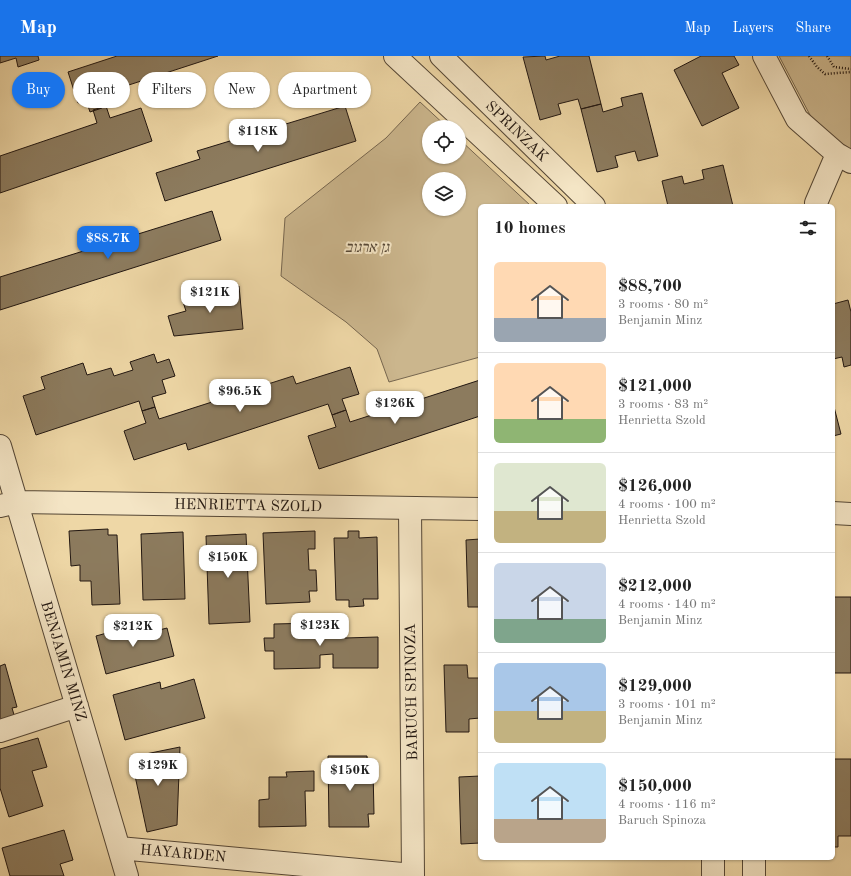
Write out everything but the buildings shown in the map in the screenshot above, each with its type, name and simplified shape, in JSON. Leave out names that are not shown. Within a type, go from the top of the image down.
[{"type":"street","name":"SPRINZAK","points":[[395,56],[427,88],[554,204]]},
{"type":"street","points":[[764,56],[797,119],[844,158],[816,204]]},
{"type":"street","name":"SPRINZAK","points":[[449,59],[592,204]]},
{"type":"street","points":[[427,88],[449,59]]},
{"type":"street","name":"BENJAMIN MINZ","points":[[0,446],[8,504],[77,706],[127,876]]},
{"type":"street","name":"HENRIETTA SZOLD","points":[[8,504],[478,509]]},
{"type":"street","name":"BARUCH SPINOZA","points":[[410,508],[413,875]]},
{"type":"street","points":[[835,513],[851,514]]},
{"type":"street","points":[[0,731],[77,706]]},
{"type":"street","name":"HAYARDEN","points":[[119,848],[413,875]]},
{"type":"street","points":[[713,860],[713,876]]},
{"type":"street","points":[[754,860],[754,876]]},
{"type":"path","points":[[809,56],[816,67],[826,74],[851,70]]},
{"type":"path","points":[[827,56],[834,67],[851,70]]},
{"type":"green space","points":[[779,56],[851,56],[851,150],[841,145],[810,115]]},
{"type":"green space","name":"גן ארגוב","points":[[420,102],[439,120],[422,120],[422,164],[466,164],[466,146],[529,204],[478,204],[478,358],[389,382],[377,349],[346,322],[281,276],[285,218],[386,138]]}]
